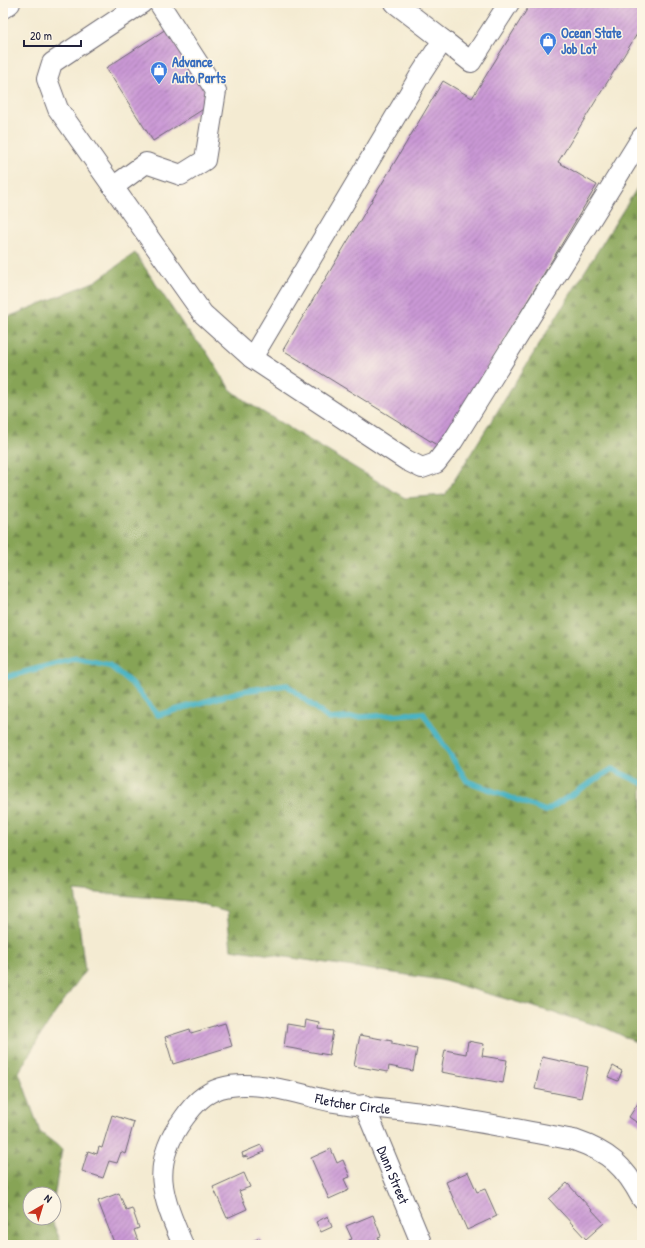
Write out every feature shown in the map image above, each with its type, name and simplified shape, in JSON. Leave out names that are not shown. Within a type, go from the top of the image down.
[{"type":"main road","points":[[3,7],[9,3]]},
{"type":"street","points":[[142,3],[52,63],[47,80],[58,109],[203,314],[252,358],[406,460],[422,468],[436,463],[453,441],[642,137]]},
{"type":"street","points":[[113,187],[146,163],[181,175],[205,160],[216,91],[159,3]]},
{"type":"street","points":[[395,3],[471,62],[509,3]]},
{"type":"street","points":[[252,358],[419,77],[443,40]]},
{"type":"street","name":"Fletcher Circle","points":[[183,1245],[166,1197],[161,1171],[165,1152],[174,1133],[192,1107],[205,1095],[220,1088],[240,1085],[288,1091],[335,1102],[488,1124],[574,1140],[592,1146],[607,1154],[622,1166],[642,1199]]},
{"type":"street","name":"Dunn Street","points":[[364,1105],[422,1245]]},
{"type":"green space","points":[[642,180],[642,1045],[606,1028],[441,980],[231,949],[227,912],[188,901],[75,891],[85,971],[46,1026],[19,1072],[40,1132],[62,1149],[56,1186],[22,1186],[22,1226],[54,1226],[62,1245],[3,1245],[3,319],[96,281],[135,253],[186,329],[206,351],[230,389],[248,403],[405,498],[445,495]]},
{"type":"building","points":[[531,3],[642,3],[642,26],[558,162],[597,185],[440,447],[283,350],[443,81],[472,98]]},
{"type":"building","name":"Advance Auto Parts","points":[[166,29],[213,103],[153,141],[106,68]]},
{"type":"building","points":[[306,1020],[320,1023],[319,1029],[333,1031],[329,1055],[284,1047],[287,1024],[305,1027]]},
{"type":"building","points":[[225,1023],[232,1046],[173,1064],[165,1037],[190,1029],[191,1033]]},
{"type":"building","points":[[360,1035],[392,1041],[392,1044],[417,1049],[413,1071],[389,1066],[388,1072],[354,1066]]},
{"type":"building","points":[[468,1041],[484,1044],[482,1056],[507,1060],[503,1083],[441,1072],[445,1050],[466,1054]]},
{"type":"building","points":[[542,1057],[588,1067],[581,1098],[535,1089]]},
{"type":"building","points":[[613,1066],[622,1071],[618,1081],[608,1077]]},
{"type":"building","points":[[642,1097],[642,1126],[629,1117]]},
{"type":"building","points":[[112,1115],[134,1122],[125,1154],[121,1152],[117,1163],[109,1161],[103,1178],[82,1171],[88,1151],[97,1154],[99,1147],[102,1148]]},
{"type":"building","points":[[261,1145],[264,1152],[248,1159],[247,1156],[243,1157],[242,1153]]},
{"type":"building","points":[[331,1149],[337,1163],[343,1160],[350,1177],[344,1179],[349,1190],[329,1199],[311,1158]]},
{"type":"building","points":[[468,1172],[477,1192],[485,1189],[497,1216],[467,1230],[446,1182]]},
{"type":"building","points":[[244,1173],[250,1187],[239,1191],[247,1209],[227,1218],[213,1187]]},
{"type":"building","points":[[567,1183],[604,1223],[586,1239],[549,1199]]},
{"type":"building","points":[[119,1193],[126,1210],[132,1208],[139,1228],[134,1230],[139,1244],[137,1245],[115,1245],[98,1201]]},
{"type":"building","points":[[373,1215],[381,1236],[378,1237],[381,1245],[350,1245],[349,1240],[352,1239],[346,1226]]},
{"type":"building","points":[[328,1216],[332,1227],[321,1232],[316,1222]]},
{"type":"building","points":[[260,1238],[263,1245],[243,1245]]},
{"type":"waterway","points":[[3,678],[76,658],[109,665],[131,683],[158,715],[242,691],[287,685],[329,719],[423,713],[467,781],[546,811],[612,769],[642,783]]},
{"type":"place","name":"Ocean State Job Lot","points":[[548,56]]},
{"type":"place","name":"Advance Auto Parts","points":[[159,85]]}]
